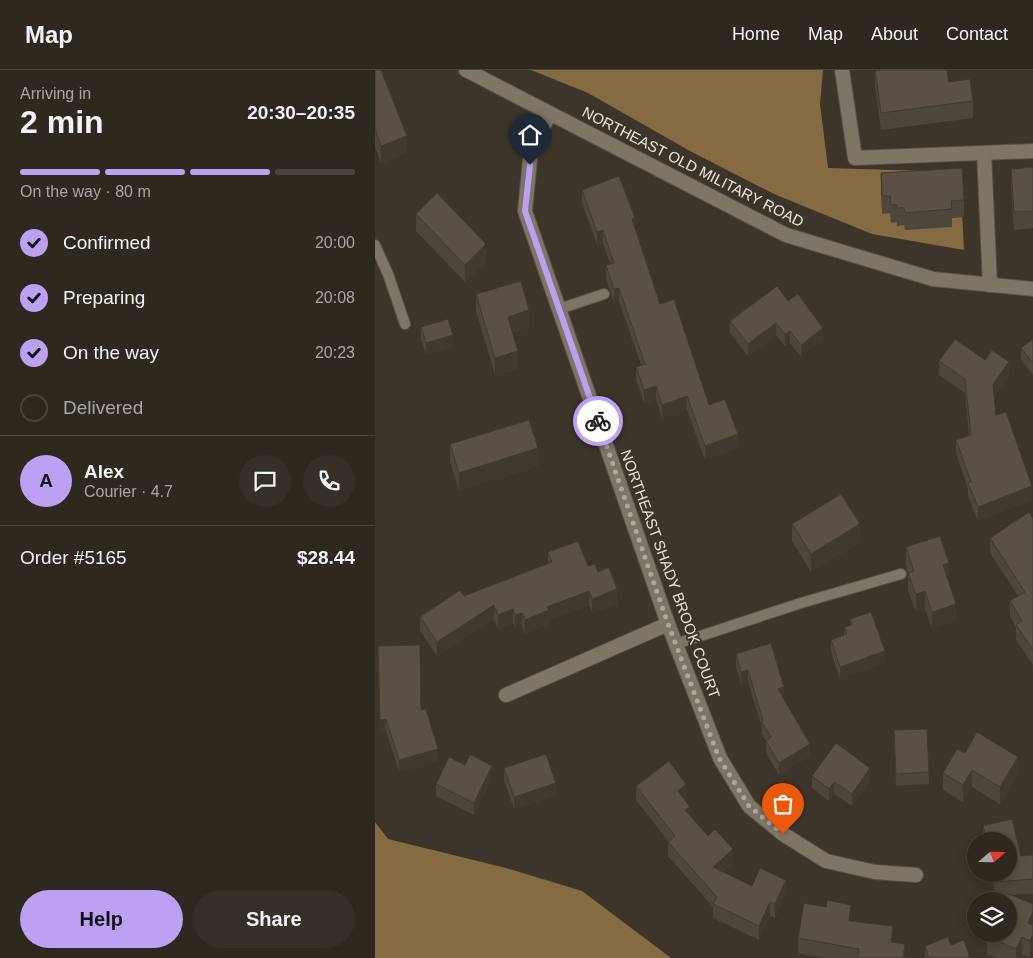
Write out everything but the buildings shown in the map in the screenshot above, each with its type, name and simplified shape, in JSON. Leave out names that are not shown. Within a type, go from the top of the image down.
[{"type":"street","name":"NORTHEAST OLD MILITARY ROAD","points":[[466,70],[785,235],[933,279],[1033,290]]},
{"type":"street","points":[[842,70],[855,158],[1033,150]]},
{"type":"street","name":"NORTHEAST SHADY BROOK COURT","points":[[550,114],[531,149],[525,211],[668,624],[719,758],[749,806],[783,834],[827,861],[875,872],[916,875]]},
{"type":"street","points":[[984,153],[990,285]]},
{"type":"street","points":[[507,695],[668,624]]},
{"type":"lane","points":[[375,245],[388,274],[405,324]]},
{"type":"lane","points":[[559,309],[604,294]]},
{"type":"lane","points":[[676,644],[801,603],[901,574]]},
{"type":"shaded area","points":[[531,70],[823,70],[820,104],[828,168],[960,172],[964,250],[872,234],[774,194],[690,151],[588,93]]},
{"type":"shaded area","points":[[375,822],[388,839],[506,868],[582,891],[671,958],[375,958]]},
{"type":"way so far","points":[[598,421],[668,624],[719,758],[749,806],[783,834]]},
{"type":"route","points":[[530,165],[525,211],[598,421]]}]
